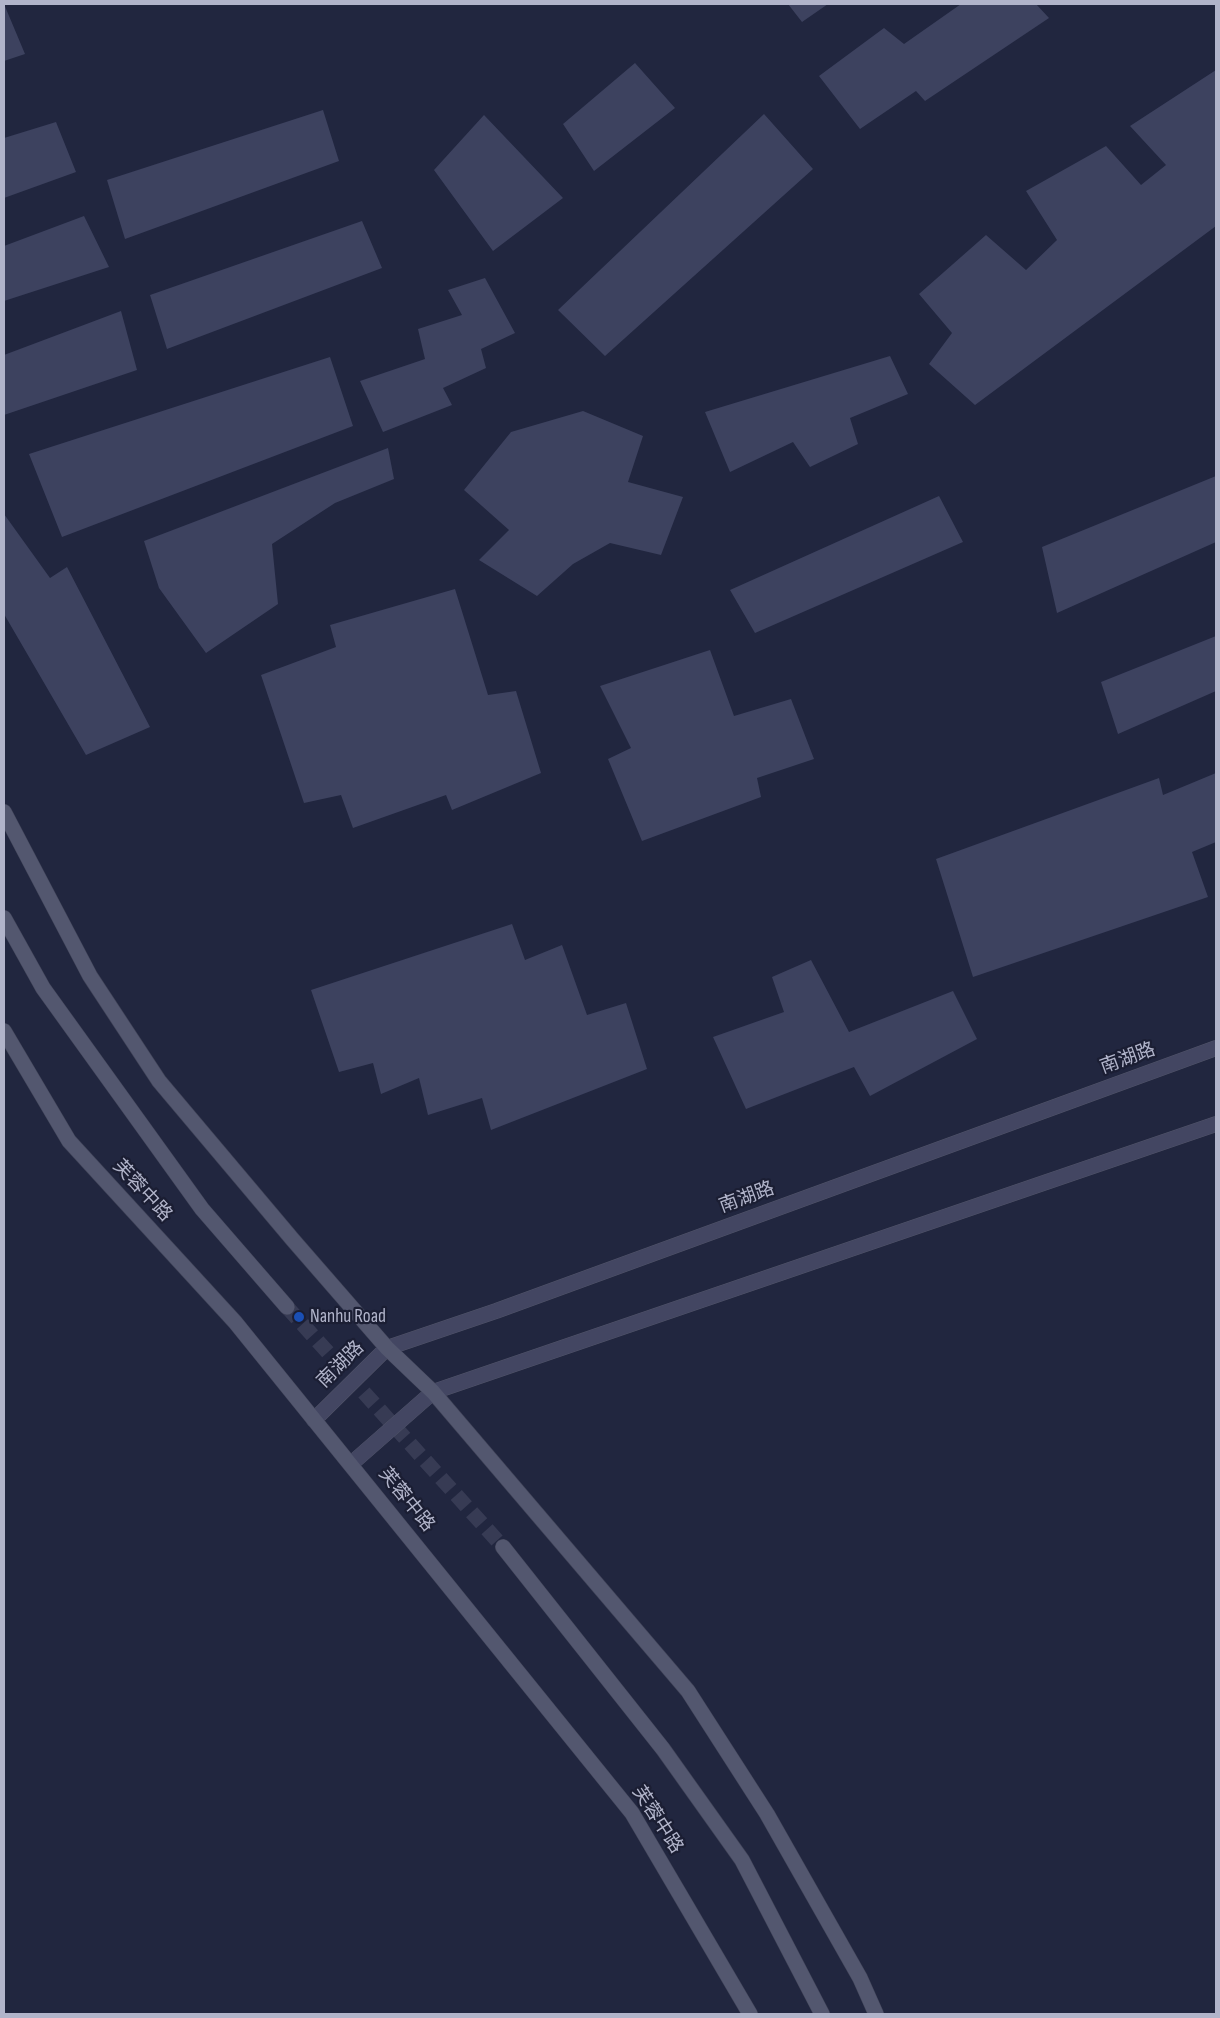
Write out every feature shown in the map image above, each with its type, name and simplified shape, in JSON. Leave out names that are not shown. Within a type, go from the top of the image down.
[{"type":"main road","points":[[4,812],[90,976],[159,1080],[293,1240],[387,1348],[433,1392],[688,1691],[767,1814],[860,1978],[876,2014]]},
{"type":"main road","name":"芙蓉中路","points":[[4,918],[43,988],[196,1201],[287,1308]]},
{"type":"main road","name":"芙蓉中路","points":[[4,1031],[69,1142],[234,1322],[632,1813],[750,2014]]},
{"type":"main road","name":"南湖路","points":[[314,1420],[387,1348],[496,1311],[1216,1048]]},
{"type":"main road","points":[[351,1464],[433,1392],[1216,1124]]},
{"type":"main road","points":[[504,1547],[663,1749],[742,1860],[822,2014]]},
{"type":"building","points":[[4,4],[25,54],[4,61]]},
{"type":"building","points":[[788,4],[828,4],[802,22]]},
{"type":"building","points":[[961,4],[1036,4],[1049,18],[925,101],[916,91],[860,129],[819,76],[884,28],[904,44]]},
{"type":"building","points":[[635,63],[675,108],[594,171],[563,124]]},
{"type":"building","points":[[1216,70],[1216,226],[975,405],[929,364],[952,333],[919,294],[986,235],[1026,270],[1057,240],[1026,191],[1106,146],[1141,185],[1166,165],[1130,126]]},
{"type":"building","points":[[323,110],[339,161],[125,239],[107,180]]},
{"type":"building","points":[[764,114],[813,169],[605,356],[558,310]]},
{"type":"building","points":[[484,115],[563,198],[493,251],[434,170]]},
{"type":"building","points":[[56,122],[76,172],[4,198],[4,138]]},
{"type":"building","points":[[84,216],[109,267],[4,301],[4,246]]},
{"type":"building","points":[[362,221],[382,268],[167,349],[150,295]]},
{"type":"building","points":[[485,278],[515,333],[481,349],[486,368],[443,388],[452,405],[383,432],[360,381],[425,359],[418,329],[462,315],[448,290]]},
{"type":"building","points":[[121,311],[137,370],[4,415],[4,355]]},
{"type":"building","points":[[890,356],[908,394],[850,418],[858,444],[810,467],[793,442],[730,472],[705,412]]},
{"type":"building","points":[[330,357],[353,426],[62,537],[29,454]]},
{"type":"building","points":[[583,411],[643,436],[628,482],[683,497],[661,555],[610,543],[573,564],[537,596],[479,560],[509,530],[464,490],[511,432]]},
{"type":"building","points":[[388,448],[394,479],[335,503],[272,544],[278,604],[206,653],[159,588],[144,541]]},
{"type":"building","points":[[1216,476],[1216,542],[1057,613],[1042,547]]},
{"type":"building","points":[[939,496],[963,542],[755,633],[730,590]]},
{"type":"building","points":[[4,514],[50,578],[67,567],[150,727],[86,755],[4,614]]},
{"type":"building","points":[[455,589],[488,695],[516,691],[541,773],[452,810],[446,795],[353,828],[341,795],[304,803],[261,675],[336,647],[330,625]]},
{"type":"building","points":[[1216,636],[1216,691],[1118,734],[1101,682]]},
{"type":"building","points":[[710,650],[734,716],[791,699],[814,759],[757,778],[761,797],[642,841],[608,759],[631,748],[600,686]]},
{"type":"building","points":[[1216,773],[1216,842],[1192,852],[1208,897],[973,977],[936,859],[1159,778],[1163,795]]},
{"type":"building","points":[[512,924],[525,960],[562,945],[587,1015],[626,1003],[647,1069],[491,1130],[482,1098],[428,1115],[419,1078],[381,1094],[373,1063],[339,1072],[311,990]]},
{"type":"building","points":[[811,960],[849,1032],[953,991],[977,1039],[870,1096],[854,1067],[746,1109],[713,1037],[784,1012],[772,977]]},
{"type":"tunnel","points":[[287,1307],[503,1547]]},
{"type":"place","name":"Nanhu Road","points":[[299,1317]]}]
